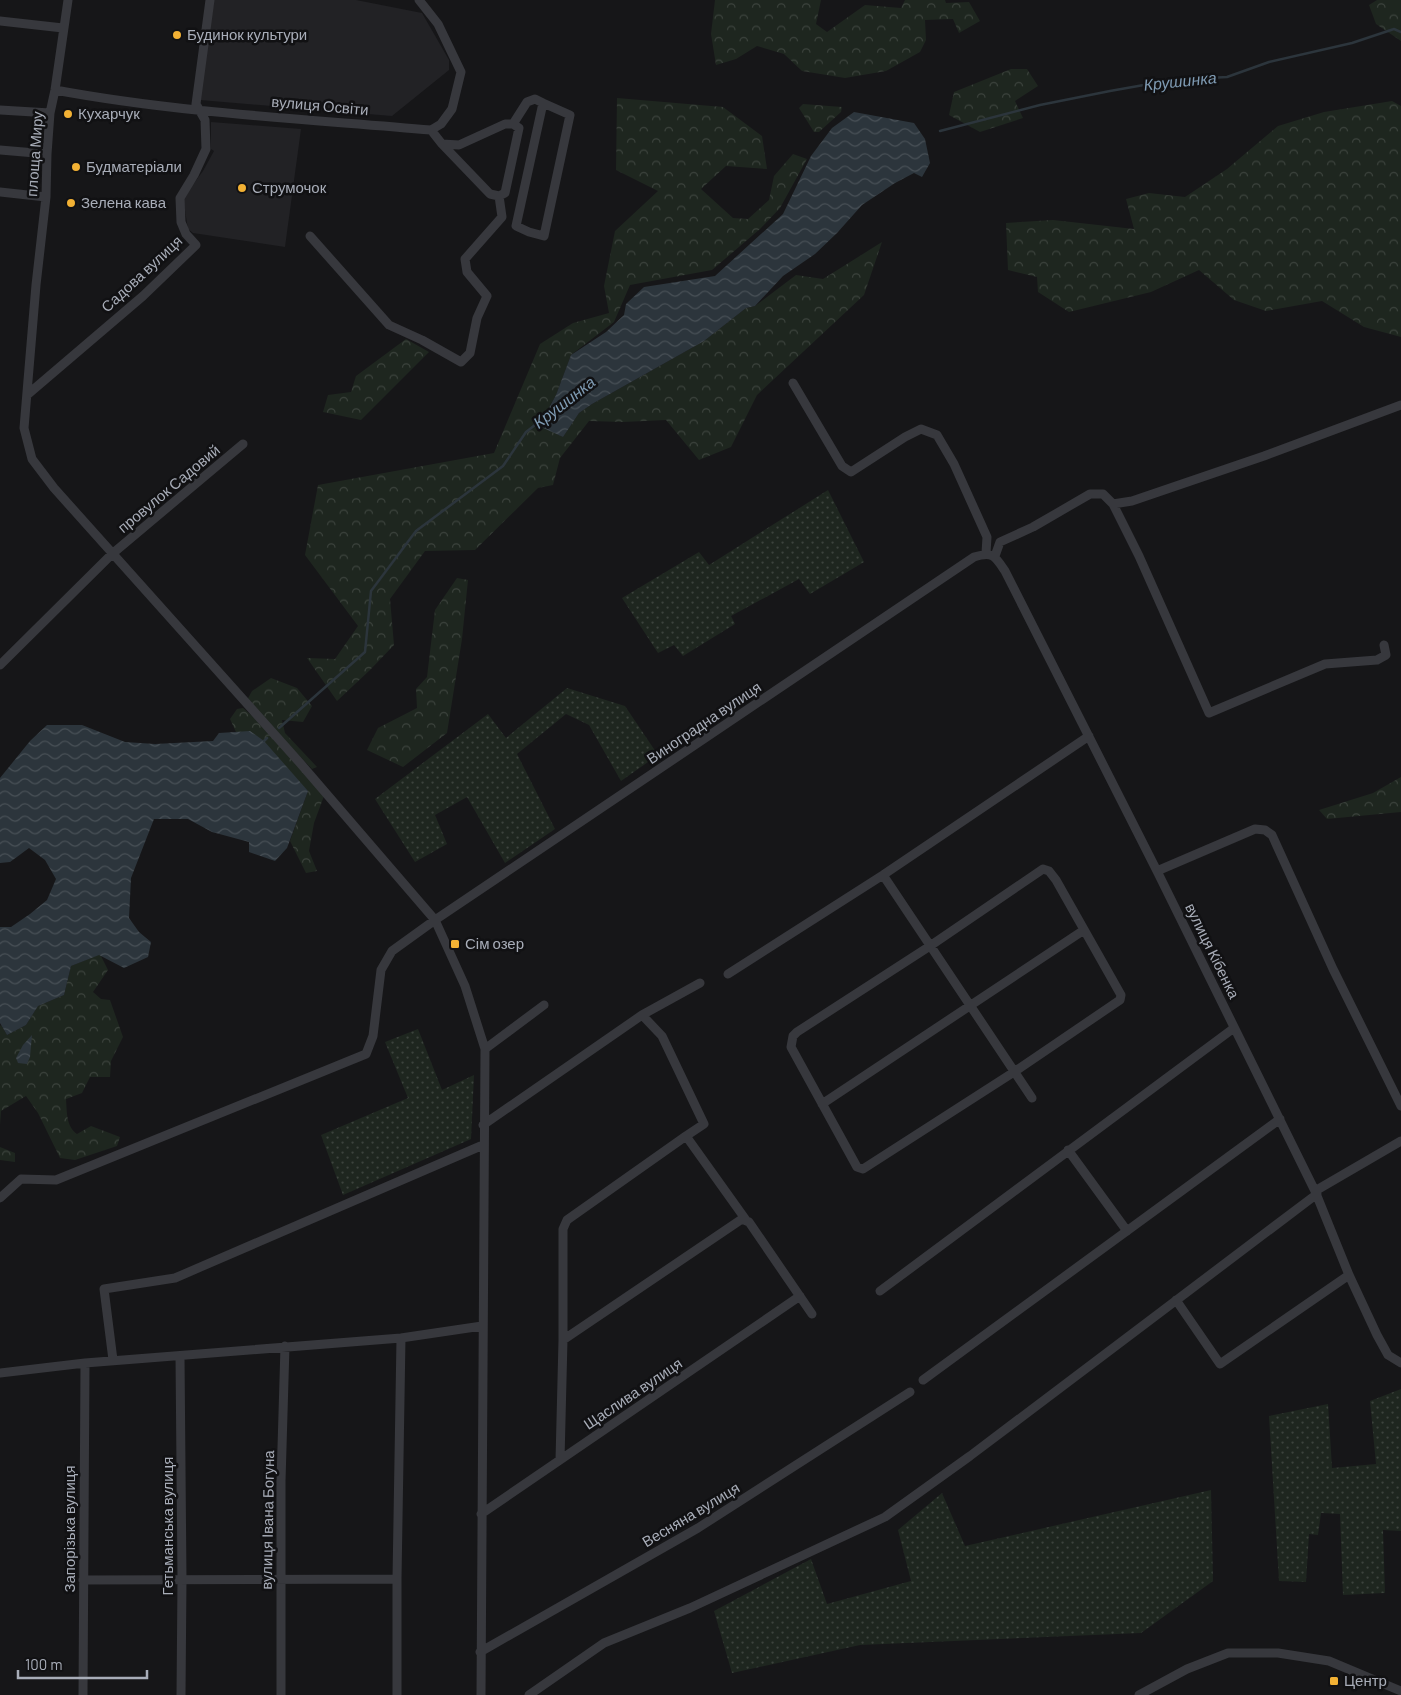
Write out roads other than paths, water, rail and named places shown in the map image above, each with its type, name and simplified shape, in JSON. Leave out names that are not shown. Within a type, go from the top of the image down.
[{"type":"street","name":"площа Миру","points":[[68,0],[50,113],[46,197],[36,285],[24,428],[32,459],[54,488],[300,764],[435,920],[465,986],[484,1049],[481,1695]]},
{"type":"street","name":"Садова вулиця","points":[[27,395],[143,296],[196,245],[186,234],[181,222],[180,198],[194,175],[206,149],[205,120],[196,104],[210,0]]},
{"type":"street","points":[[420,0],[438,24],[461,72],[452,109],[441,124],[431,130],[442,144],[490,194],[498,196],[505,193],[519,128],[513,124],[505,124],[459,144],[442,144]]},
{"type":"street","points":[[0,22],[63,28]]},
{"type":"street","name":"вулиця Освіти","points":[[55,90],[101,98],[199,110],[431,130]]},
{"type":"street","points":[[498,196],[502,217],[529,232],[544,236],[570,115],[535,99],[527,102],[513,124]]},
{"type":"street","points":[[516,226],[543,103]]},
{"type":"street","points":[[0,110],[50,113]]},
{"type":"street","points":[[0,150],[47,154]]},
{"type":"street","points":[[0,192],[46,197]]},
{"type":"street","points":[[310,236],[389,325],[422,340],[461,362],[470,353],[477,318],[487,296],[467,272],[465,259],[502,217]]},
{"type":"street","points":[[793,382],[842,466],[851,472],[905,437],[922,429],[937,435],[954,464],[987,537],[990,555]]},
{"type":"street","points":[[1113,504],[1132,501],[1264,456],[1401,405]]},
{"type":"street","name":"провулок Садовий","points":[[0,664],[112,554],[243,444]]},
{"type":"street","points":[[990,555],[1000,542],[1033,527],[1090,494],[1103,494],[1113,504],[1140,556],[1209,713],[1325,664],[1377,660],[1386,655],[1384,645]]},
{"type":"street","name":"вулиця Кібенка","points":[[990,555],[1005,571],[1157,871],[1316,1193],[1349,1275],[1377,1335],[1388,1355],[1401,1363]]},
{"type":"street","name":"Виноградна вулиця","points":[[0,1198],[21,1179],[56,1180],[366,1054],[373,1036],[380,970],[392,951],[435,920],[974,557],[990,555]]},
{"type":"street","points":[[728,974],[883,875],[1089,736]]},
{"type":"street","points":[[1157,871],[1255,829],[1265,830],[1272,835],[1401,1106]]},
{"type":"street","points":[[1044,869],[1049,871],[1056,880],[1084,930],[1120,995],[1120,1000],[1014,1072],[864,1169],[857,1167],[792,1047],[793,1036],[1044,869]]},
{"type":"street","points":[[883,875],[1032,1098]]},
{"type":"street","points":[[822,1104],[1084,930]]},
{"type":"street","points":[[483,1125],[642,1015],[700,983]]},
{"type":"street","points":[[484,1049],[544,1005]]},
{"type":"street","points":[[560,1460],[562,1229],[567,1220],[704,1124],[662,1036],[642,1015]]},
{"type":"street","points":[[880,1291],[1234,1028]]},
{"type":"street","points":[[923,1380],[1280,1119]]},
{"type":"street","points":[[686,1136],[812,1314]]},
{"type":"street","points":[[529,1695],[604,1642],[690,1608],[885,1516],[970,1456],[1316,1193],[1401,1141]]},
{"type":"street","points":[[113,1360],[104,1289],[175,1278],[483,1145]]},
{"type":"street","points":[[1068,1150],[1127,1231]]},
{"type":"street","points":[[562,1340],[742,1219],[746,1220]]},
{"type":"street","points":[[1176,1300],[1220,1364],[1349,1275]]},
{"type":"street","name":"Щаслива вулиця","points":[[481,1514],[800,1296]]},
{"type":"street","points":[[0,1373],[113,1360],[401,1338],[482,1326]]},
{"type":"street","points":[[397,1695],[401,1338]]},
{"type":"street","name":"вулиця Івана Богуна","points":[[281,1695],[280,1581],[285,1346]]},
{"type":"street","name":"Гетьманська вулиця","points":[[180,1356],[181,1695]]},
{"type":"street","name":"Запорізька вулиця","points":[[83,1695],[85,1363]]},
{"type":"street","name":"Весняна вулиця","points":[[480,1652],[698,1528],[910,1392]]},
{"type":"street","points":[[83,1580],[182,1579],[280,1581],[397,1579]]},
{"type":"street","points":[[1139,1695],[1187,1669],[1228,1653],[1278,1653],[1329,1661],[1401,1691]]},
{"type":"water","points":[[854,112],[914,123],[925,139],[930,163],[922,177],[914,173],[862,205],[815,254],[783,276],[755,306],[746,308],[704,341],[592,404],[579,413],[563,437],[539,426],[556,395],[571,355],[606,332],[624,315],[626,304],[644,287],[715,276],[783,214],[811,156],[832,128]]},
{"type":"water","points":[[47,725],[82,725],[125,742],[155,744],[213,741],[219,733],[250,731],[264,741],[308,791],[287,848],[275,861],[249,852],[249,842],[212,832],[188,819],[154,819],[131,878],[129,918],[139,932],[151,942],[148,957],[124,968],[99,955],[71,966],[64,995],[38,1006],[26,1025],[7,1035],[0,1023],[0,927],[11,927],[47,900],[56,879],[45,860],[29,848],[10,862],[0,863],[0,778],[30,741]]},
{"type":"water","points":[[32,1035],[30,1057],[27,1064],[18,1063],[16,1058],[23,1045]]},
{"type":"waterway","name":"Крушинка","points":[[940,131],[1040,105],[1110,91],[1172,80],[1227,77],[1269,62],[1352,43],[1394,29],[1401,32]]},
{"type":"waterway","name":"Крушинка","points":[[279,728],[365,652],[371,591],[416,531],[503,466],[526,432],[544,418]]},
{"type":"waterway","points":[[264,741],[267,738]]},
{"type":"place","name":"Будинок культури","points":[[177,35]]},
{"type":"place","name":"Кухарчук","points":[[68,114]]},
{"type":"place","name":"Будматеріали","points":[[76,167]]},
{"type":"place","name":"Струмочок","points":[[242,188]]},
{"type":"place","name":"Зелена кава","points":[[71,203]]},
{"type":"place","name":"Сім озер","points":[[455,944]]},
{"type":"place","name":"Центр","points":[[1334,1681]]}]
